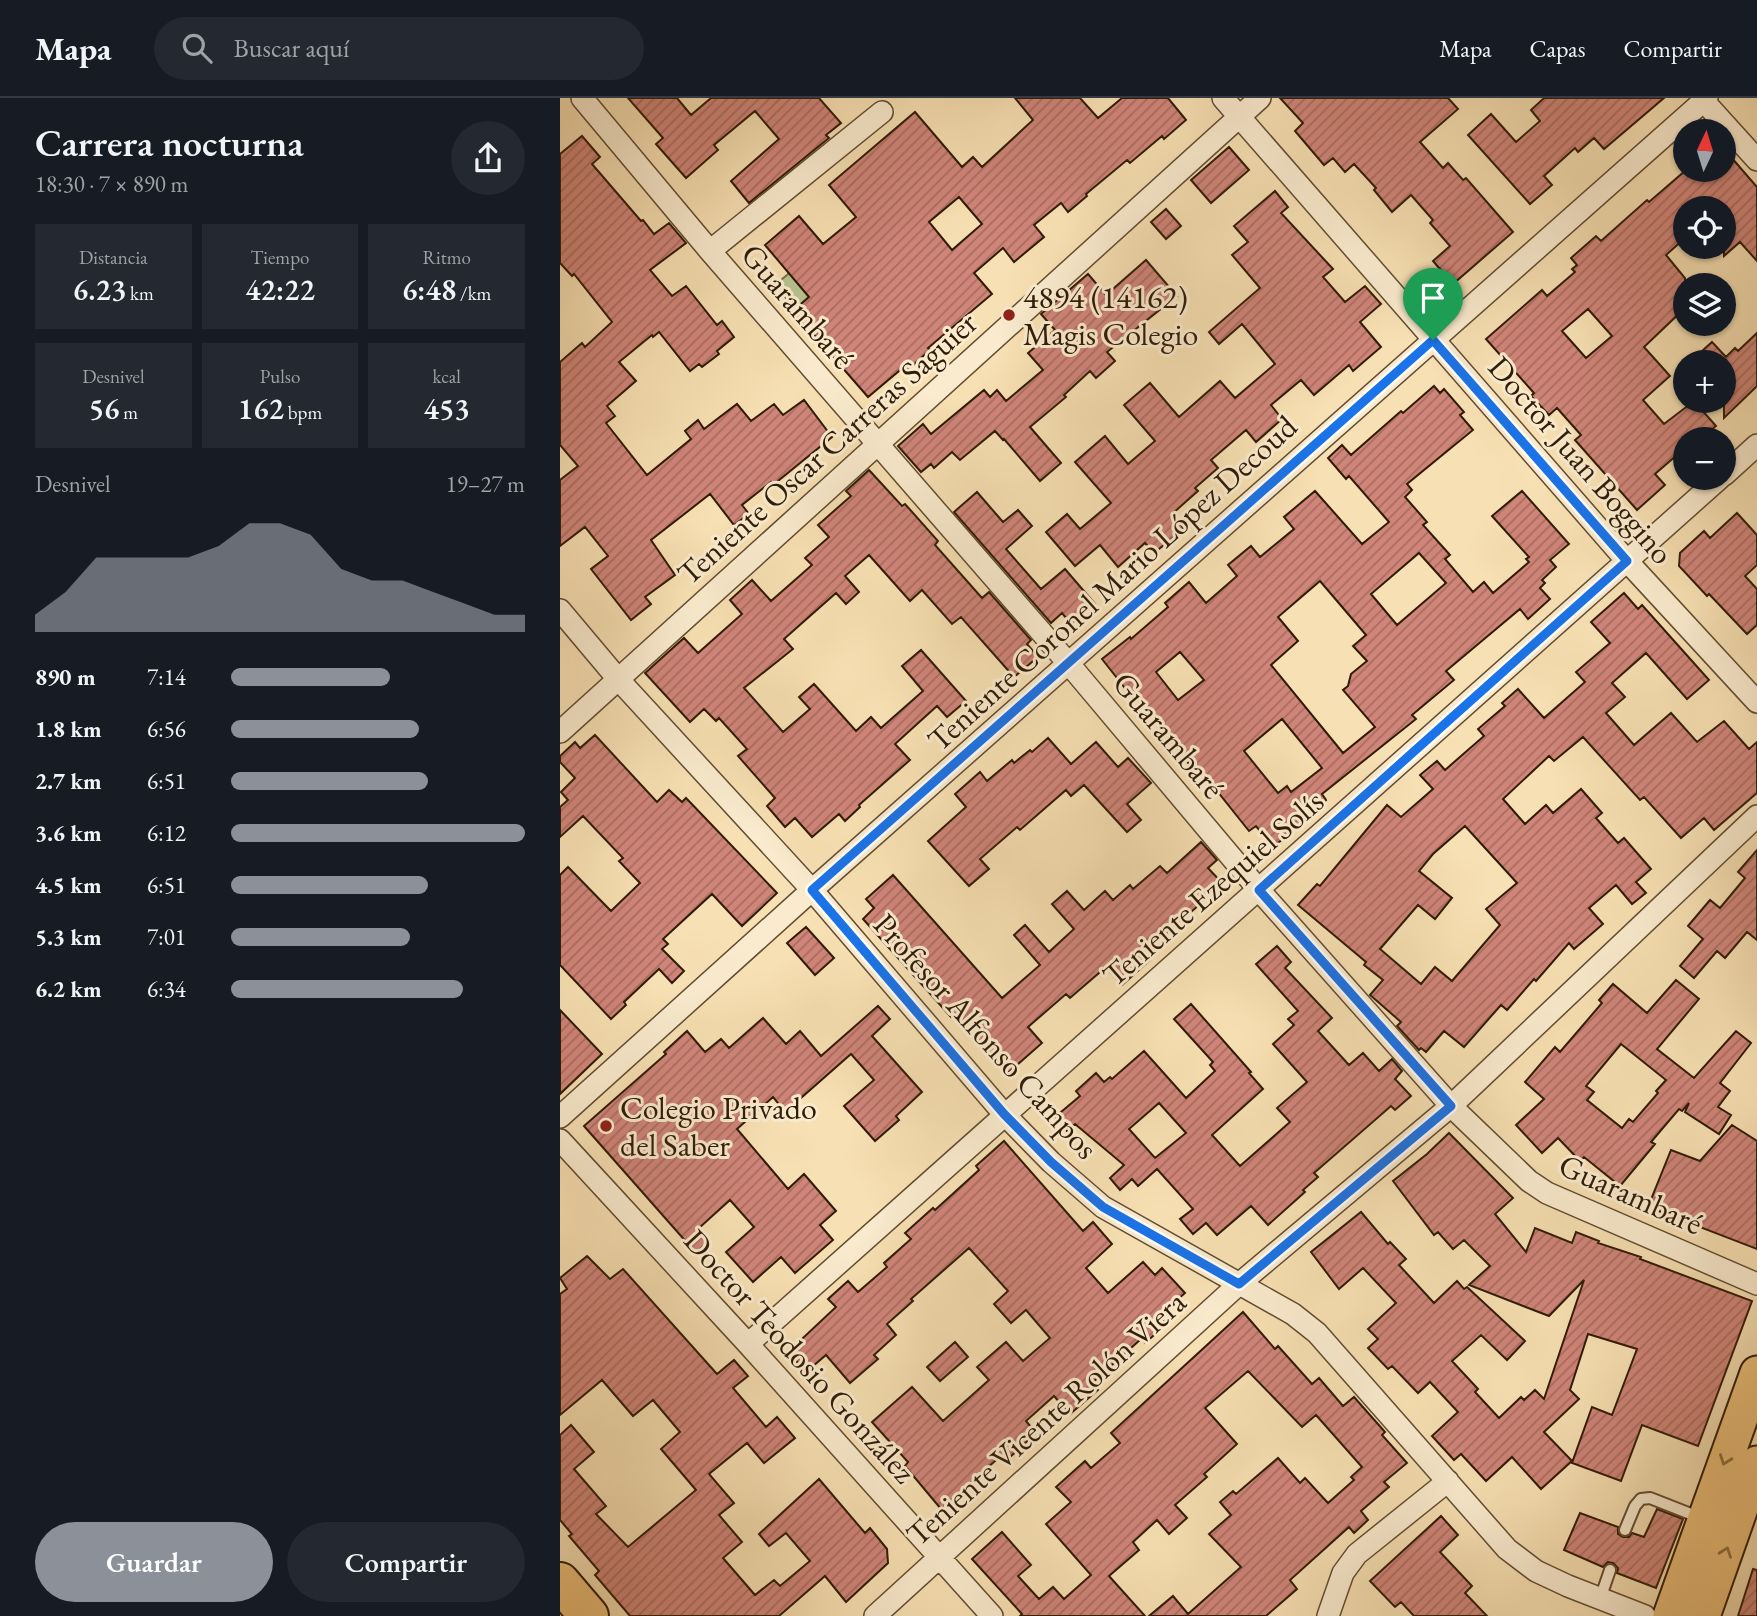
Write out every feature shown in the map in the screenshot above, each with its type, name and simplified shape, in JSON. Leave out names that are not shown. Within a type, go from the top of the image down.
[{"type":"highway","points":[[560,1582],[589,1616]]},
{"type":"main road","points":[[1670,1616],[1678,1574],[1703,1519],[1757,1373]]},
{"type":"main road","points":[[1703,1616],[1757,1463]]},
{"type":"street","name":"Guarambaré","points":[[582,98],[710,251],[1069,664],[1259,890],[1451,1106],[1529,1181],[1547,1193],[1757,1284]]},
{"type":"street","name":"Doctor Juan Boggino","points":[[1223,98],[1627,561],[1757,702]]},
{"type":"street","name":"Teniente Oscar Carreras Saguier","points":[[560,732],[1260,98]]},
{"type":"street","points":[[1704,99],[1757,160]]},
{"type":"street","name":"Teniente Coronel Mario López Decoud","points":[[560,1117],[1704,99]]},
{"type":"street","points":[[710,251],[882,112]]},
{"type":"street","name":"Teniente Ezequiel Solís","points":[[1736,464],[1757,445]]},
{"type":"street","name":"Teniente Ezequiel Solís","points":[[748,1344],[1706,490]]},
{"type":"street","name":"Profesor Alfonso Campos","points":[[560,610],[618,679],[812,890],[1004,1114],[1051,1162],[1103,1207],[1293,1314],[1317,1333],[1507,1549],[1536,1571],[1645,1616]]},
{"type":"street","name":"Teniente Vicente Rolón Viera","points":[[875,1616],[1239,1284],[1451,1106],[1757,816]]},
{"type":"street","name":"Doctor Teodosio González","points":[[560,1140],[748,1344],[992,1616]]},
{"type":"street","points":[[1328,1616],[1343,1573],[1357,1555],[1448,1481]]},
{"type":"lane","points":[[1625,1530],[1634,1506],[1641,1499],[1650,1498],[1703,1519]]},
{"type":"lane","points":[[1600,1599],[1610,1570]]},
{"type":"green space","points":[[819,248],[839,271],[795,309],[775,285]]},
{"type":"building","points":[[628,98],[677,98],[691,115],[711,98],[819,98],[841,123],[826,135],[829,138],[749,203],[731,181],[779,139],[755,111],[714,145],[718,150],[686,178],[656,144],[663,138]]},
{"type":"building","points":[[1015,98],[1080,98],[1098,118],[1122,98],[1168,98],[1186,120],[1130,163],[1127,160],[1068,212],[1061,203],[1034,225],[1044,237],[1014,262],[1003,248],[974,273],[992,294],[928,348],[930,350],[908,370],[905,366],[868,397],[793,311],[809,297],[765,245],[799,216],[823,244],[856,217],[829,185],[915,112],[962,167],[973,157],[982,167],[1033,120]],"holes":[[[959,197],[982,224],[952,250],[929,222]]]},
{"type":"building","points":[[1280,98],[1448,98],[1458,109],[1420,142],[1443,168],[1448,163],[1463,180],[1466,178],[1513,232],[1453,284],[1433,261],[1450,246],[1430,223],[1433,220],[1411,195],[1392,212],[1374,190],[1376,188],[1354,164],[1345,172],[1333,158],[1324,165],[1295,131],[1303,123]]},
{"type":"building","points":[[1544,98],[1664,98],[1604,149],[1594,138],[1578,152],[1575,148],[1544,176],[1552,185],[1530,204],[1468,135],[1491,114],[1516,142],[1540,121],[1531,110]]},
{"type":"building","points":[[582,136],[600,157],[592,164],[641,221],[643,220],[654,234],[669,223],[686,243],[650,270],[672,296],[686,286],[717,325],[722,321],[734,337],[717,351],[719,354],[702,367],[699,364],[690,371],[659,332],[619,362],[636,381],[607,406],[615,416],[606,423],[647,475],[691,439],[685,431],[698,420],[704,429],[737,404],[751,421],[774,404],[783,415],[804,400],[832,437],[773,485],[771,482],[742,505],[749,514],[734,525],[710,494],[651,540],[675,575],[645,597],[651,604],[631,620],[591,569],[608,556],[585,527],[560,546],[560,480],[578,466],[560,445],[560,362],[582,343],[585,347],[612,322],[574,274],[572,276],[560,263],[560,154]]},
{"type":"building","points":[[1229,147],[1249,170],[1211,203],[1191,180]]},
{"type":"building","points":[[1736,163],[1757,187],[1757,261],[1740,242],[1736,246],[1736,196],[1673,196],[1673,249],[1666,255],[1681,273],[1673,273],[1673,319],[1644,347],[1670,376],[1643,400],[1664,424],[1678,413],[1705,413],[1716,426],[1673,427],[1673,458],[1655,474],[1665,485],[1637,510],[1575,440],[1581,435],[1557,408],[1549,415],[1531,396],[1534,393],[1486,339],[1542,290],[1547,296],[1575,272],[1572,269],[1577,265],[1571,258],[1596,236],[1601,241],[1647,200],[1649,202],[1673,181],[1736,182]],"holes":[[[1588,309],[1612,336],[1586,358],[1562,331]]]},
{"type":"building","points":[[1275,191],[1288,207],[1281,213],[1333,269],[1323,277],[1345,302],[1365,286],[1381,304],[1360,322],[1381,347],[1353,371],[1349,365],[1314,395],[1301,380],[1271,405],[1282,419],[1256,442],[1246,430],[1211,460],[1218,468],[1195,488],[1198,491],[1172,514],[1184,529],[1154,553],[1145,543],[1118,567],[1100,545],[1075,566],[1046,532],[1067,514],[1080,529],[1111,503],[1075,462],[1105,436],[1128,464],[1155,441],[1124,405],[1150,383],[1179,417],[1220,381],[1235,398],[1275,364],[1242,324],[1219,344],[1209,332],[1260,288],[1232,255],[1248,242],[1234,226]]},
{"type":"building","points":[[1166,209],[1181,226],[1166,239],[1151,222]]},
{"type":"building","points":[[1146,260],[1177,296],[1107,352],[1115,361],[1096,378],[1090,371],[1064,395],[1066,397],[1030,427],[1061,463],[1040,481],[995,431],[960,460],[952,452],[934,468],[931,464],[921,472],[898,446],[923,424],[931,434],[984,390],[990,397],[997,390],[1006,401],[1043,370],[1028,353],[1055,330],[1041,314],[1088,274],[1106,295]]},
{"type":"building","points":[[1757,333],[1757,386],[1736,406],[1736,350],[1733,350],[1735,348],[1738,351]]},
{"type":"building","points":[[1712,342],[1719,350],[1703,350]]},
{"type":"building","points":[[1434,386],[1440,393],[1444,389],[1464,412],[1460,415],[1473,430],[1407,484],[1412,490],[1405,497],[1427,522],[1423,525],[1450,555],[1445,559],[1473,592],[1484,582],[1493,593],[1529,562],[1526,559],[1529,557],[1492,516],[1522,491],[1569,544],[1550,560],[1556,567],[1542,580],[1545,583],[1540,588],[1550,599],[1528,619],[1520,609],[1446,671],[1454,680],[1412,715],[1416,719],[1322,794],[1326,800],[1273,847],[1256,826],[1249,831],[1201,771],[1197,774],[1102,659],[1130,637],[1131,639],[1168,607],[1165,603],[1189,582],[1206,603],[1237,576],[1228,565],[1251,546],[1260,557],[1294,529],[1284,517],[1315,491],[1362,544],[1389,522],[1349,476],[1346,479],[1328,458],[1342,445],[1351,455],[1401,411],[1403,413]],"holes":[[[1419,553],[1446,583],[1397,625],[1371,594]],[[1320,581],[1366,635],[1353,646],[1367,661],[1351,674],[1348,686],[1343,690],[1375,727],[1343,753],[1271,665],[1298,641],[1278,617]],[[1180,652],[1204,680],[1178,700],[1156,672]],[[1282,719],[1322,768],[1291,792],[1287,786],[1278,793],[1244,751]]]},
{"type":"building","points":[[869,470],[902,506],[905,504],[938,541],[935,545],[982,598],[989,592],[1031,640],[1027,644],[1038,657],[1014,677],[961,617],[952,624],[922,590],[910,601],[869,555],[845,576],[859,592],[846,604],[836,593],[784,639],[793,649],[744,688],[783,732],[810,709],[799,697],[814,684],[856,731],[871,717],[881,728],[923,691],[902,666],[921,650],[966,701],[947,717],[937,706],[895,744],[910,760],[845,821],[839,814],[812,837],[795,818],[785,827],[767,806],[775,798],[738,756],[747,749],[719,718],[716,721],[704,709],[690,722],[645,673],[684,638],[698,653],[742,614],[730,600],[752,580],[771,601],[812,565],[805,558],[829,537],[818,525],[851,496],[846,491]]},
{"type":"building","points":[[977,492],[1003,522],[1018,510],[1032,526],[1006,549],[1041,589],[1065,569],[1095,604],[1071,624],[1062,613],[1051,623],[954,512]]},
{"type":"building","points":[[1737,513],[1757,535],[1757,565],[1745,576],[1757,589],[1757,625],[1747,634],[1679,566],[1680,553],[1704,531],[1710,538]]},
{"type":"building","points":[[1624,593],[1638,609],[1642,605],[1709,680],[1687,699],[1646,653],[1612,683],[1625,697],[1606,713],[1634,745],[1671,713],[1697,742],[1724,721],[1749,749],[1757,742],[1757,793],[1714,830],[1704,818],[1681,838],[1644,797],[1640,800],[1583,737],[1554,761],[1549,756],[1503,799],[1525,824],[1546,805],[1553,813],[1581,789],[1602,813],[1596,818],[1618,843],[1624,838],[1651,869],[1636,882],[1646,893],[1632,904],[1616,885],[1589,908],[1603,924],[1574,949],[1569,943],[1507,1010],[1501,1005],[1464,1047],[1444,1031],[1426,1052],[1421,1048],[1419,1050],[1397,1026],[1401,1022],[1370,995],[1383,980],[1364,965],[1366,962],[1298,905],[1317,884],[1320,886],[1387,805],[1401,817],[1433,789],[1420,775],[1437,761],[1445,770],[1484,736],[1478,729],[1505,706],[1502,703],[1518,689],[1544,718],[1585,682],[1576,672],[1610,643],[1591,622]],"holes":[[[1465,826],[1517,883],[1486,909],[1500,925],[1452,981],[1435,967],[1421,984],[1380,949],[1418,905],[1435,919],[1452,898],[1419,871],[1433,854]]]},
{"type":"building","points":[[595,735],[657,802],[669,790],[682,802],[686,798],[777,893],[742,926],[712,894],[663,939],[668,944],[662,949],[684,971],[672,983],[659,969],[624,1002],[626,1005],[611,1019],[560,965],[560,875],[568,867],[611,911],[640,883],[619,861],[623,858],[583,816],[560,837],[560,807],[568,800],[561,792],[575,778],[560,762],[560,756],[575,742],[580,748]]},
{"type":"building","points":[[1048,738],[1071,764],[1096,742],[1118,767],[1128,758],[1151,783],[1127,804],[1141,820],[1127,832],[1084,785],[1071,796],[1066,790],[1020,830],[1017,827],[980,859],[989,869],[969,886],[928,841],[966,807],[955,794],[980,772],[987,781],[1012,760],[1014,763],[1030,750],[1032,752]]},
{"type":"building","points":[[1201,842],[1217,860],[1208,868],[1223,884],[1144,953],[1150,960],[1122,985],[1106,967],[1070,998],[1066,994],[1028,1027],[1042,1043],[1008,1073],[955,1014],[951,1017],[863,919],[874,908],[866,899],[893,875],[1002,998],[1040,965],[1014,935],[1025,925],[1049,952],[1074,929],[1052,904],[1067,891],[1084,910],[1105,891],[1113,900],[1130,885],[1133,889],[1160,866],[1167,873]]},
{"type":"building","points":[[1757,850],[1757,940],[1747,932],[1725,958],[1717,951],[1694,978],[1680,966],[1703,939],[1688,926],[1710,900],[1720,908],[1745,878],[1738,872]]},
{"type":"building","points":[[806,927],[834,958],[815,975],[787,943]]},
{"type":"building","points":[[1277,946],[1291,962],[1285,968],[1332,1018],[1318,1031],[1349,1065],[1363,1053],[1379,1071],[1392,1059],[1402,1071],[1395,1079],[1411,1096],[1395,1110],[1391,1106],[1314,1173],[1318,1177],[1303,1190],[1305,1192],[1268,1225],[1251,1206],[1217,1235],[1206,1223],[1193,1234],[1180,1219],[1193,1209],[1157,1169],[1138,1186],[1132,1179],[1120,1190],[1110,1178],[1124,1165],[1075,1124],[1067,1131],[1055,1117],[1080,1096],[1076,1091],[1096,1073],[1104,1082],[1110,1077],[1112,1079],[1144,1051],[1186,1098],[1215,1071],[1210,1065],[1213,1062],[1174,1019],[1191,1004],[1263,1089],[1212,1135],[1240,1166],[1290,1122],[1277,1108],[1307,1082],[1273,1044],[1294,1025],[1288,1019],[1298,1011],[1256,964]],"holes":[[[1159,1103],[1186,1133],[1155,1158],[1129,1129]]]},
{"type":"building","points":[[1676,980],[1699,999],[1657,1049],[1694,1078],[1736,1031],[1751,1043],[1720,1083],[1730,1091],[1718,1107],[1731,1115],[1719,1134],[1685,1112],[1689,1103],[1682,1111],[1679,1109],[1651,1142],[1655,1144],[1620,1186],[1584,1157],[1580,1161],[1558,1138],[1542,1153],[1516,1125],[1544,1099],[1525,1082],[1555,1047],[1560,1052],[1602,1003],[1599,1000],[1613,984],[1647,1013]],"holes":[[[1621,1044],[1666,1080],[1633,1122],[1629,1119],[1622,1128],[1587,1100],[1594,1092],[1586,1086]]]},
{"type":"building","points":[[878,1006],[890,1019],[872,1036],[922,1092],[896,1116],[899,1120],[875,1141],[844,1106],[874,1080],[851,1054],[785,1112],[773,1097],[737,1129],[788,1189],[804,1174],[836,1211],[820,1225],[833,1240],[795,1273],[781,1257],[753,1282],[726,1252],[754,1227],[730,1200],[699,1228],[710,1240],[696,1253],[584,1126],[666,1054],[664,1052],[687,1031],[705,1052],[721,1039],[729,1048],[763,1018],[786,1044],[800,1031],[821,1056]]},
{"type":"building","points":[[560,1010],[602,1054],[560,1094]]},
{"type":"building","points":[[1732,1125],[1757,1141],[1757,1249],[1648,1207],[1671,1150],[1700,1161]]},
{"type":"building","points":[[1449,1133],[1513,1198],[1495,1214],[1526,1252],[1535,1228],[1572,1243],[1576,1232],[1599,1241],[1598,1243],[1752,1301],[1698,1446],[1642,1425],[1621,1481],[1572,1463],[1592,1407],[1612,1415],[1637,1349],[1588,1334],[1570,1390],[1579,1399],[1544,1432],[1572,1461],[1541,1489],[1512,1457],[1486,1481],[1461,1454],[1454,1460],[1432,1436],[1458,1412],[1430,1382],[1418,1393],[1392,1366],[1388,1369],[1368,1348],[1378,1339],[1368,1329],[1396,1303],[1363,1268],[1339,1289],[1311,1252],[1361,1212],[1388,1244],[1390,1242],[1406,1259],[1399,1265],[1434,1303],[1457,1281],[1464,1289],[1467,1287],[1525,1341],[1507,1360],[1481,1335],[1452,1361],[1478,1389],[1475,1392],[1499,1418],[1521,1397],[1524,1400],[1535,1390],[1544,1399],[1584,1280],[1549,1316],[1469,1285],[1490,1266],[1464,1240],[1453,1249],[1438,1232],[1434,1235],[1393,1181]]},
{"type":"building","points":[[1004,1141],[1083,1231],[1093,1222],[1112,1244],[1086,1268],[1108,1293],[1143,1262],[1155,1275],[1162,1268],[1185,1293],[1159,1316],[1167,1324],[1145,1343],[1141,1339],[1092,1383],[1098,1390],[1070,1414],[1054,1396],[1026,1421],[1036,1433],[1009,1458],[1004,1453],[941,1509],[905,1466],[908,1462],[872,1422],[912,1387],[943,1421],[989,1380],[977,1367],[1006,1342],[1023,1361],[1050,1338],[1026,1310],[1011,1323],[994,1304],[1008,1291],[969,1248],[887,1324],[896,1335],[874,1355],[878,1359],[850,1383],[826,1355],[806,1372],[788,1352],[836,1307],[828,1299],[848,1281],[858,1292],[887,1267],[884,1263],[911,1239],[905,1233],[979,1170],[976,1166]]},
{"type":"building","points":[[587,1256],[610,1279],[623,1269],[717,1374],[734,1360],[748,1376],[733,1388],[766,1427],[777,1417],[795,1438],[764,1463],[747,1443],[709,1474],[734,1503],[719,1515],[742,1542],[723,1558],[755,1595],[774,1580],[780,1586],[810,1561],[786,1533],[769,1546],[759,1534],[819,1479],[865,1533],[870,1528],[887,1549],[888,1563],[846,1602],[825,1576],[779,1616],[630,1616],[595,1575],[599,1571],[569,1536],[572,1534],[560,1520],[560,1435],[571,1425],[594,1452],[574,1469],[606,1506],[596,1514],[628,1547],[696,1490],[661,1449],[680,1432],[653,1400],[633,1416],[602,1380],[560,1415],[560,1294],[567,1289],[560,1278]]},
{"type":"building","points":[[1243,1312],[1275,1349],[1278,1346],[1312,1384],[1319,1378],[1343,1406],[1354,1397],[1385,1432],[1382,1435],[1407,1463],[1384,1482],[1389,1487],[1361,1511],[1368,1520],[1354,1533],[1349,1527],[1290,1580],[1297,1589],[1266,1616],[1149,1616],[1173,1596],[1188,1614],[1241,1567],[1209,1534],[1231,1515],[1220,1502],[1233,1491],[1236,1494],[1278,1458],[1300,1483],[1305,1478],[1328,1503],[1354,1480],[1351,1477],[1362,1467],[1316,1415],[1302,1427],[1248,1371],[1205,1408],[1237,1444],[1204,1474],[1207,1477],[1175,1505],[1187,1518],[1169,1534],[1157,1520],[1133,1542],[1139,1550],[1109,1576],[1145,1616],[1020,1616],[1022,1614],[972,1559],[1002,1532],[1031,1565],[1018,1576],[1039,1599],[1053,1587],[1064,1599],[1091,1575],[1046,1524],[1071,1502],[1056,1487],[1085,1461],[1091,1468],[1120,1443],[1111,1433]]},
{"type":"building","points":[[955,1342],[968,1357],[940,1381],[927,1367]]},
{"type":"building","points":[[1657,1509],[1683,1519],[1656,1588],[1617,1573],[1618,1568],[1613,1563],[1608,1562],[1603,1567],[1564,1550],[1580,1513],[1618,1527],[1618,1534],[1623,1537],[1629,1537],[1632,1533],[1644,1537]]},
{"type":"building","points":[[1441,1516],[1458,1535],[1440,1552],[1472,1586],[1465,1593],[1487,1616],[1414,1616],[1401,1602],[1395,1607],[1370,1581]]},
{"type":"building","points":[[1753,1569],[1757,1570],[1757,1616],[1738,1616]]},
{"type":"place","name":"4894 (14162) Magis Colegio","points":[[1009,315]]},
{"type":"place","name":"Colegio Privado del Saber","points":[[606,1126]]},
{"type":"route","points":[[1433,340],[1627,561],[1259,890],[1451,1106],[1239,1284],[1103,1207],[1051,1162],[1004,1114],[812,890],[1433,340]]}]
